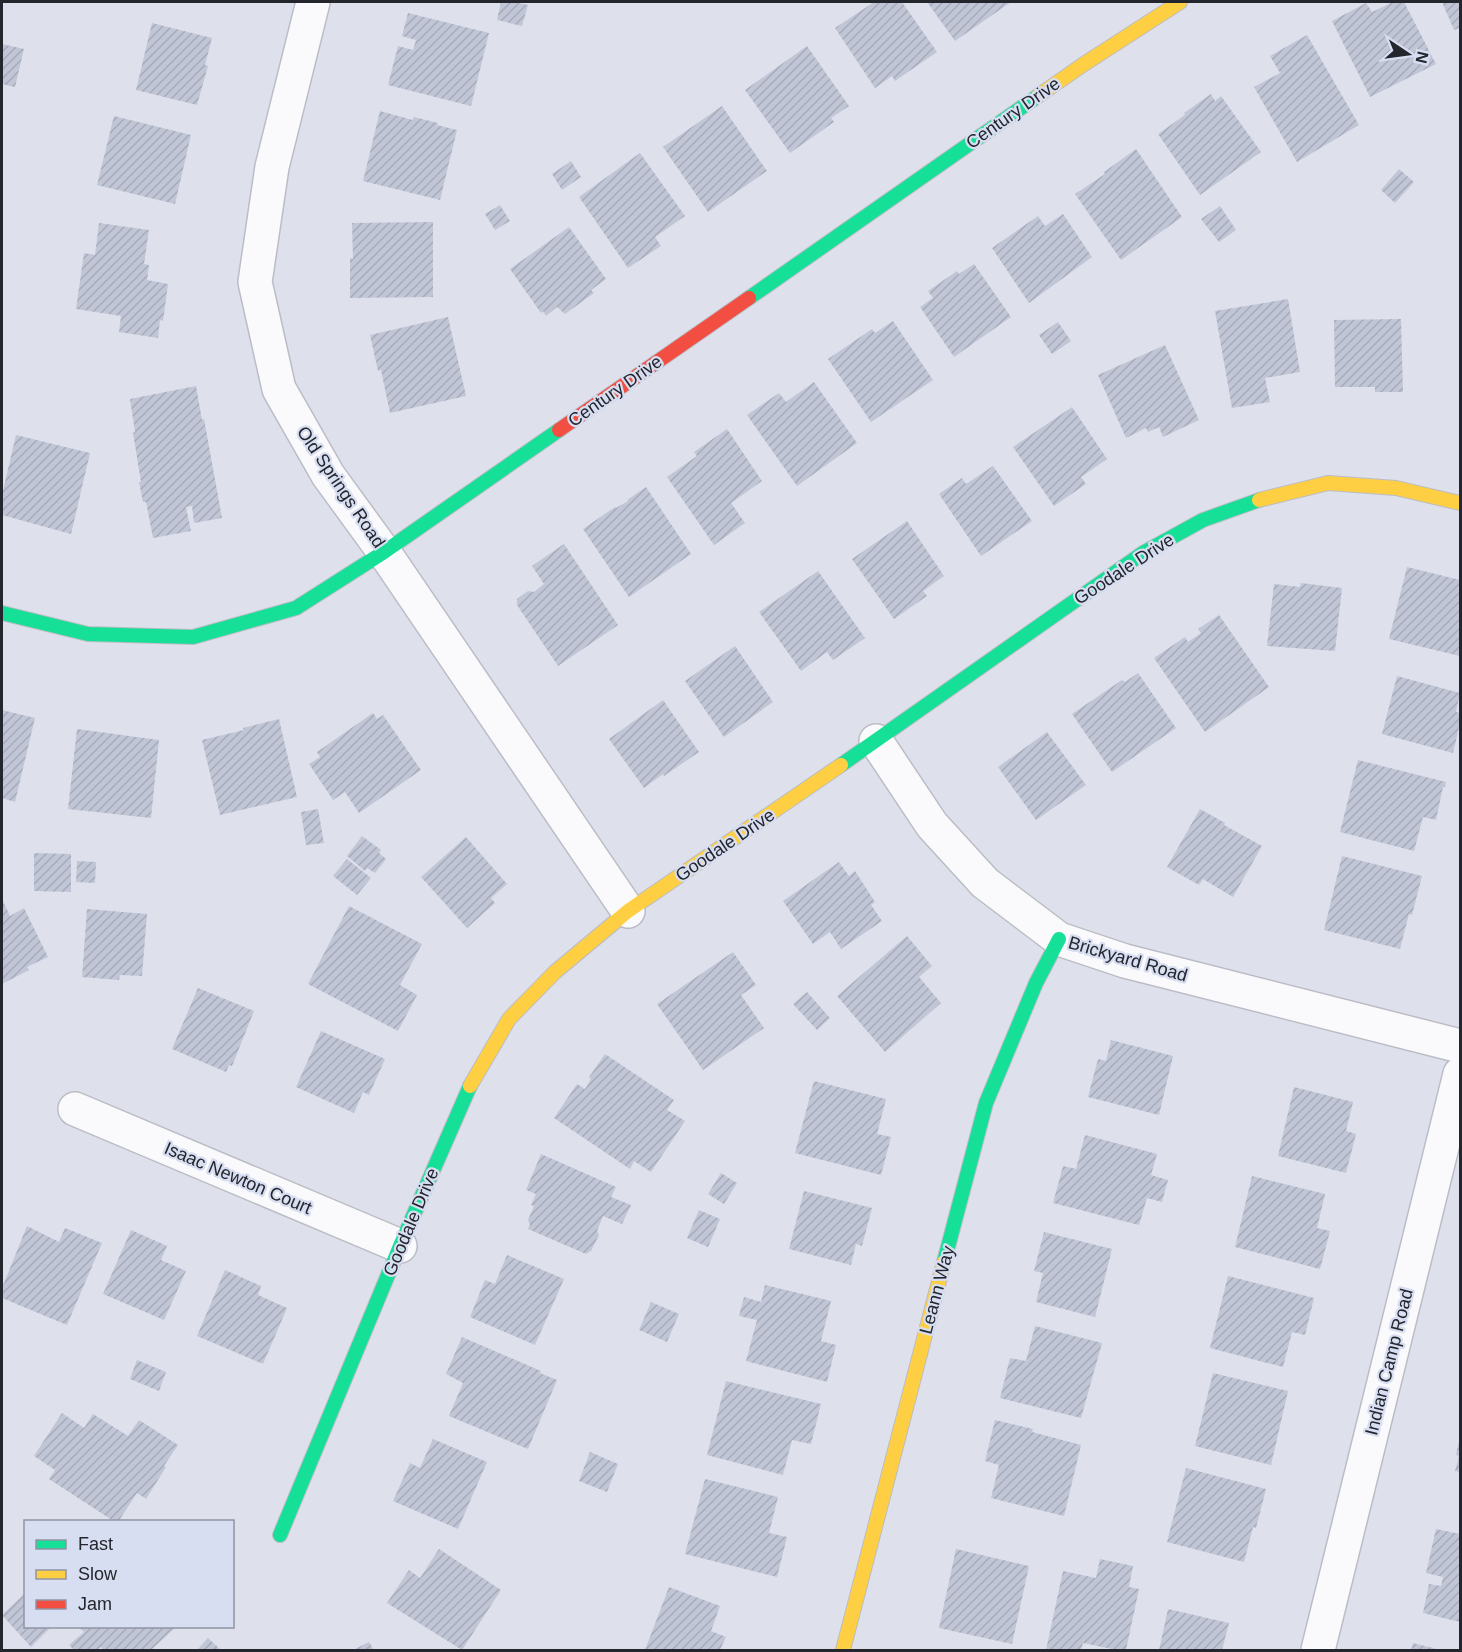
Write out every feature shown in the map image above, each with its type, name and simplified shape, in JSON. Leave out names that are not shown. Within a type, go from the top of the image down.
[{"type":"street","name":"Old Springs Road","points":[[313,2],[272,167],[255,282],[279,389],[328,475],[384,552],[628,911]]},
{"type":"street","name":"Century Drive","points":[[2,613],[88,634],[193,637],[296,608],[384,552],[1084,64],[1179,2]]},
{"type":"street","name":"Goodale Drive","points":[[280,1535],[465,1096],[509,1018],[555,972],[628,911],[876,741],[1143,553],[1203,520],[1266,498],[1328,483],[1396,488],[1461,503]]},
{"type":"street","name":"Brickyard Road","points":[[876,741],[932,825],[985,883],[1059,939],[1125,961],[1461,1046]]},
{"type":"street","name":"Leann Way","points":[[843,1650],[986,1102],[1036,983],[1059,939]]},
{"type":"street","name":"Indian Camp Road","points":[[1318,1650],[1461,1074]]},
{"type":"street","name":"Isaac Newton Court","points":[[75,1109],[400,1246]]},
{"type":"building","points":[[501,2],[528,5],[522,26],[497,20]]},
{"type":"building","points":[[874,2],[902,2],[937,52],[895,81],[892,76],[875,88],[835,28]]},
{"type":"building","points":[[927,2],[1011,2],[955,41]]},
{"type":"building","points":[[1393,2],[1404,2],[1436,64],[1370,97],[1332,21],[1366,3],[1372,12]]},
{"type":"building","points":[[1442,2],[1460,2],[1460,28],[1454,30]]},
{"type":"building","points":[[408,13],[489,33],[471,106],[388,85],[398,46],[413,50],[416,40],[402,36]]},
{"type":"building","points":[[152,23],[212,38],[205,65],[208,66],[197,105],[136,90]]},
{"type":"building","points":[[1307,35],[1359,125],[1297,162],[1254,87],[1280,73],[1270,56]]},
{"type":"building","points":[[2,44],[24,49],[15,87],[2,84]]},
{"type":"building","points":[[807,46],[849,106],[831,118],[834,122],[790,153],[745,90]]},
{"type":"building","points":[[1211,94],[1215,101],[1221,96],[1261,152],[1200,195],[1158,134]]},
{"type":"building","points":[[722,106],[767,171],[708,212],[663,147]]},
{"type":"building","points":[[380,111],[413,120],[414,117],[457,130],[440,200],[363,181]]},
{"type":"building","points":[[114,116],[191,135],[175,204],[97,185]]},
{"type":"building","points":[[1136,149],[1182,217],[1121,260],[1075,194]]},
{"type":"building","points":[[640,153],[685,216],[655,237],[661,246],[628,268],[579,197]]},
{"type":"building","points":[[571,161],[581,177],[562,190],[552,174]]},
{"type":"building","points":[[1399,169],[1414,182],[1395,203],[1381,190]]},
{"type":"building","points":[[500,205],[510,221],[495,230],[485,214]]},
{"type":"building","points":[[1220,206],[1236,230],[1219,242],[1201,219]]},
{"type":"building","points":[[1063,214],[1092,257],[1029,303],[992,248],[1038,216],[1045,226]]},
{"type":"building","points":[[433,222],[433,297],[350,298],[350,258],[353,259],[352,223]]},
{"type":"building","points":[[99,223],[149,230],[144,264],[149,265],[147,280],[168,284],[163,321],[160,320],[158,338],[119,332],[121,316],[76,309],[84,253],[95,255]]},
{"type":"building","points":[[569,227],[606,279],[591,290],[594,293],[565,314],[557,307],[546,316],[543,311],[541,313],[510,269]]},
{"type":"building","points":[[974,264],[1011,317],[954,357],[920,307],[933,298],[928,291],[957,271],[959,274]]},
{"type":"building","points":[[1288,299],[1300,372],[1265,378],[1270,402],[1232,408],[1215,311]]},
{"type":"building","points":[[448,317],[466,396],[390,413],[381,370],[378,371],[370,335]]},
{"type":"building","points":[[1401,319],[1403,392],[1375,392],[1375,387],[1335,387],[1334,320]]},
{"type":"building","points":[[893,321],[933,380],[871,422],[828,359],[872,329],[875,333]]},
{"type":"building","points":[[1058,322],[1071,341],[1052,354],[1039,335]]},
{"type":"building","points":[[1165,345],[1199,420],[1163,437],[1159,427],[1148,432],[1146,428],[1126,438],[1098,375]]},
{"type":"building","points":[[814,382],[857,443],[797,486],[747,415],[779,393],[786,402]]},
{"type":"building","points":[[196,386],[222,518],[194,523],[192,506],[186,507],[191,531],[153,538],[146,502],[143,502],[139,482],[141,482],[130,399]]},
{"type":"building","points":[[1072,407],[1107,459],[1081,477],[1086,484],[1054,506],[1013,447]]},
{"type":"building","points":[[727,429],[762,481],[731,503],[745,523],[714,545],[667,477],[697,456],[694,452]]},
{"type":"building","points":[[16,435],[90,453],[71,534],[2,515],[2,495]]},
{"type":"building","points":[[993,466],[1032,521],[981,556],[939,494],[962,478],[966,484]]},
{"type":"building","points":[[646,487],[691,554],[629,597],[583,529]]},
{"type":"building","points":[[907,521],[944,576],[923,591],[927,596],[894,619],[852,559]]},
{"type":"building","points":[[564,544],[618,625],[558,666],[517,605],[517,599],[528,591],[534,592],[544,584],[532,566]]},
{"type":"building","points":[[1407,567],[1460,580],[1460,656],[1389,639]]},
{"type":"building","points":[[818,571],[865,638],[833,660],[827,652],[801,671],[759,612]]},
{"type":"building","points":[[1301,583],[1342,588],[1335,651],[1267,646],[1274,584],[1300,587]]},
{"type":"building","points":[[1219,615],[1269,687],[1205,732],[1154,658],[1185,637],[1188,642],[1201,633],[1198,629]]},
{"type":"building","points":[[735,646],[773,702],[724,737],[685,681]]},
{"type":"building","points":[[1138,673],[1176,728],[1112,772],[1072,714],[1122,680],[1125,682]]},
{"type":"building","points":[[1397,676],[1460,693],[1456,712],[1460,713],[1460,723],[1453,753],[1382,734]]},
{"type":"building","points":[[663,700],[699,752],[644,788],[609,739]]},
{"type":"building","points":[[2,710],[35,718],[15,802],[2,798]]},
{"type":"building","points":[[373,713],[377,719],[383,715],[421,770],[359,813],[345,792],[333,800],[309,764],[320,757],[317,752]]},
{"type":"building","points":[[279,719],[297,797],[220,815],[202,740]]},
{"type":"building","points":[[77,729],[159,740],[151,818],[68,809]]},
{"type":"building","points":[[1047,732],[1086,785],[1036,820],[998,767]]},
{"type":"building","points":[[1358,760],[1446,782],[1436,820],[1423,817],[1414,851],[1340,832]]},
{"type":"building","points":[[318,809],[324,843],[306,845],[301,812]]},
{"type":"building","points":[[1200,809],[1262,846],[1233,897],[1203,879],[1199,885],[1167,867]]},
{"type":"building","points":[[362,836],[381,850],[379,853],[386,859],[375,873],[367,868],[365,871],[347,856]]},
{"type":"building","points":[[466,837],[507,884],[491,898],[495,903],[467,928],[421,877]]},
{"type":"building","points":[[34,853],[71,854],[71,892],[34,891]]},
{"type":"building","points":[[1342,856],[1422,876],[1400,949],[1324,930]]},
{"type":"building","points":[[347,859],[371,878],[357,895],[333,876]]},
{"type":"building","points":[[77,861],[96,862],[95,883],[76,882]]},
{"type":"building","points":[[839,862],[849,876],[855,871],[875,902],[871,905],[882,921],[841,949],[830,932],[813,944],[783,901]]},
{"type":"building","points":[[2,899],[10,916],[24,908],[48,957],[27,967],[29,970],[2,984]]},
{"type":"building","points":[[349,906],[422,944],[400,985],[417,995],[398,1031],[308,984]]},
{"type":"building","points":[[87,909],[147,914],[142,976],[120,975],[119,980],[82,977]]},
{"type":"building","points":[[907,936],[932,966],[919,977],[941,1003],[885,1052],[837,996]]},
{"type":"building","points":[[733,952],[756,985],[741,995],[764,1028],[703,1070],[657,1004]]},
{"type":"building","points":[[198,988],[254,1011],[232,1066],[229,1065],[226,1072],[172,1049]]},
{"type":"building","points":[[807,992],[830,1018],[817,1030],[793,1004]]},
{"type":"building","points":[[321,1031],[385,1059],[369,1095],[363,1092],[354,1113],[296,1087]]},
{"type":"building","points":[[1111,1040],[1173,1056],[1159,1115],[1088,1097],[1098,1059],[1106,1061]]},
{"type":"building","points":[[605,1054],[674,1100],[667,1110],[685,1121],[651,1172],[634,1161],[630,1169],[554,1118],[577,1084],[585,1089],[591,1079],[589,1077]]},
{"type":"building","points":[[814,1081],[886,1099],[877,1134],[891,1137],[881,1175],[795,1153]]},
{"type":"building","points":[[1294,1087],[1353,1102],[1346,1131],[1356,1134],[1346,1173],[1278,1156]]},
{"type":"building","points":[[1085,1135],[1157,1154],[1151,1175],[1168,1180],[1162,1202],[1147,1198],[1139,1225],[1053,1203],[1063,1166],[1076,1169]]},
{"type":"building","points":[[541,1154],[616,1187],[611,1197],[631,1205],[622,1224],[603,1216],[597,1231],[599,1235],[591,1251],[586,1254],[528,1229],[530,1225],[528,1220],[534,1206],[531,1205],[536,1194],[526,1190]]},
{"type":"building","points":[[721,1173],[737,1183],[724,1204],[708,1194]]},
{"type":"building","points":[[1252,1176],[1325,1194],[1317,1228],[1330,1231],[1320,1269],[1235,1247]]},
{"type":"building","points":[[804,1191],[872,1208],[862,1246],[856,1244],[851,1265],[789,1249]]},
{"type":"building","points":[[699,1210],[720,1219],[708,1247],[687,1238]]},
{"type":"building","points":[[27,1226],[59,1242],[65,1228],[102,1243],[67,1325],[2,1298],[2,1288]]},
{"type":"building","points":[[131,1230],[167,1246],[161,1260],[186,1271],[164,1320],[103,1294]]},
{"type":"building","points":[[1044,1232],[1112,1249],[1095,1317],[1036,1302],[1043,1273],[1034,1271]]},
{"type":"building","points":[[507,1255],[564,1279],[535,1345],[470,1317],[485,1280],[495,1284]]},
{"type":"building","points":[[225,1270],[261,1286],[258,1295],[287,1308],[263,1364],[197,1336]]},
{"type":"building","points":[[1228,1276],[1314,1298],[1305,1335],[1292,1332],[1283,1367],[1210,1348]]},
{"type":"building","points":[[765,1285],[831,1301],[821,1341],[836,1345],[827,1382],[746,1361],[757,1320],[739,1316],[744,1297],[761,1302]]},
{"type":"building","points":[[651,1302],[679,1314],[667,1342],[639,1330]]},
{"type":"building","points":[[1035,1326],[1102,1343],[1081,1418],[1000,1398],[1010,1358],[1026,1361]]},
{"type":"building","points":[[462,1337],[557,1380],[528,1449],[449,1416],[463,1383],[446,1374]]},
{"type":"building","points":[[137,1360],[166,1372],[159,1391],[130,1379]]},
{"type":"building","points":[[1213,1373],[1288,1391],[1271,1465],[1195,1446]]},
{"type":"building","points":[[726,1381],[821,1404],[811,1444],[792,1440],[783,1475],[707,1455]]},
{"type":"building","points":[[62,1413],[84,1428],[93,1414],[128,1436],[139,1420],[178,1445],[146,1499],[137,1493],[119,1520],[112,1520],[49,1479],[55,1470],[34,1456]]},
{"type":"building","points":[[995,1420],[1033,1429],[1032,1432],[1081,1445],[1064,1516],[991,1498],[999,1465],[985,1461]]},
{"type":"building","points":[[433,1439],[487,1462],[458,1529],[393,1501],[410,1463],[420,1468]]},
{"type":"building","points":[[1459,1441],[1460,1472],[1455,1471],[1459,1456],[1456,1455]]},
{"type":"building","points":[[590,1452],[618,1464],[607,1492],[579,1481]]},
{"type":"building","points":[[1186,1468],[1266,1489],[1244,1562],[1167,1542]]},
{"type":"building","points":[[705,1479],[778,1497],[769,1533],[787,1537],[777,1577],[685,1554]]},
{"type":"building","points":[[1436,1529],[1460,1534],[1460,1622],[1423,1613],[1429,1584],[1441,1586],[1443,1577],[1426,1573]]},
{"type":"building","points":[[439,1549],[501,1590],[462,1650],[387,1603],[409,1570],[420,1578]]},
{"type":"building","points":[[956,1549],[1029,1566],[1012,1644],[939,1628]]},
{"type":"building","points":[[1100,1559],[1133,1566],[1129,1587],[1139,1589],[1126,1650],[1083,1643],[1081,1650],[1046,1650],[1063,1571],[1096,1578]]},
{"type":"building","points":[[669,1587],[720,1606],[711,1631],[726,1637],[720,1650],[645,1650]]},
{"type":"building","points":[[24,1594],[24,1628],[50,1628],[31,1647],[2,1615]]},
{"type":"building","points":[[1168,1609],[1229,1623],[1222,1650],[1159,1650]]},
{"type":"building","points":[[80,1628],[175,1628],[151,1650],[103,1650],[101,1647],[97,1650],[74,1650],[69,1645],[84,1632]]},
{"type":"building","points":[[208,1638],[221,1650],[197,1650]]},
{"type":"building","points":[[369,1642],[374,1650],[353,1650]]},
{"type":"building","points":[[1413,1643],[1441,1650],[1411,1650]]},
{"type":"traffic: fast","points":[[749,298],[1038,96]]},
{"type":"traffic: fast","points":[[2,613],[88,634],[193,637],[296,608],[384,552],[559,430]]},
{"type":"traffic: fast","points":[[841,765],[1143,553],[1203,520],[1259,500]]},
{"type":"traffic: fast","points":[[944,1262],[986,1103],[1036,983],[1059,939]]},
{"type":"traffic: fast","points":[[280,1535],[400,1246],[470,1086]]},
{"type":"traffic: slow","points":[[1038,96],[1180,2]]},
{"type":"traffic: slow","points":[[1259,500],[1328,483],[1396,488],[1460,503]]},
{"type":"traffic: slow","points":[[470,1086],[509,1019],[555,972],[628,911],[841,765]]},
{"type":"traffic: slow","points":[[843,1650],[944,1262]]},
{"type":"traffic: jam","points":[[559,430],[749,298]]}]
